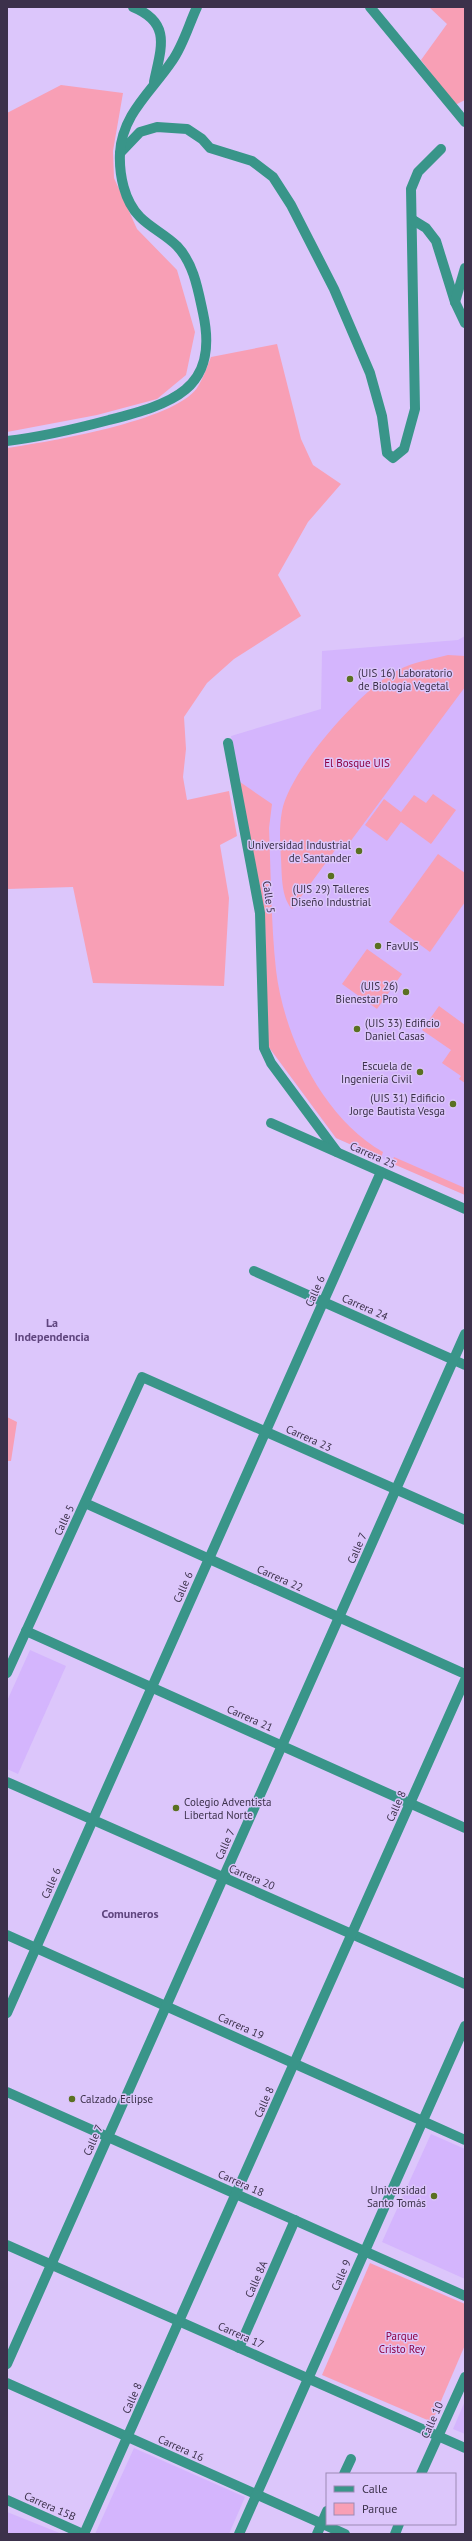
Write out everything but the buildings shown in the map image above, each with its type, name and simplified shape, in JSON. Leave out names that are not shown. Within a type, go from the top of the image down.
[{"type":"street","points":[[133,7],[148,13],[156,21],[160,34],[161,48],[153,84]]},
{"type":"street","points":[[7,441],[84,426],[157,407],[178,396],[193,382],[206,357],[207,331],[190,267],[177,247],[139,216],[131,204],[123,187],[120,153],[122,134],[132,114],[153,84],[172,61],[197,7]]},
{"type":"street","points":[[370,7],[465,122]]},
{"type":"street","points":[[120,153],[140,132],[156,127],[187,129],[202,139],[210,148],[252,161],[273,177],[290,205],[337,294],[370,372],[382,416],[387,453],[393,458],[404,449],[415,409],[413,220],[411,189],[418,172],[441,149]]},
{"type":"street","points":[[413,220],[426,228],[436,241],[455,302],[465,323]]},
{"type":"street","points":[[455,302],[465,268]]},
{"type":"street","name":"Calle 5","points":[[228,743],[260,913],[263,1040],[267,1056],[337,1152]]},
{"type":"street","name":"Carrera 25","points":[[270,1123],[465,1209]]},
{"type":"street","name":"Calle 6","points":[[7,2012],[381,1172]]},
{"type":"street","name":"Carrera 24","points":[[254,1271],[465,1365]]},
{"type":"street","name":"Calle 7","points":[[7,2364],[465,1334]]},
{"type":"street","name":"Calle 5","points":[[7,1673],[142,1377]]},
{"type":"street","name":"Carrera 23","points":[[142,1377],[465,1520]]},
{"type":"street","name":"Carrera 22","points":[[84,1503],[465,1674]]},
{"type":"street","name":"Carrera 21","points":[[26,1631],[465,1828]]},
{"type":"street","name":"Calle 8","points":[[84,2534],[465,1680]]},
{"type":"street","name":"Carrera 20","points":[[7,1782],[465,1984]]},
{"type":"street","name":"Carrera 19","points":[[7,1935],[465,2140]]},
{"type":"street","name":"Calle 9","points":[[239,2534],[465,2026]]},
{"type":"street","name":"Carrera 18","points":[[7,2092],[465,2296]]},
{"type":"street","name":"Calle 8A","points":[[239,2348],[296,2220]]},
{"type":"street","name":"Carrera 17","points":[[7,2245],[465,2448]]},
{"type":"street","name":"Calle 10","points":[[421,2473],[465,2376]]},
{"type":"street","name":"Carrera 16","points":[[7,2383],[345,2534]]},
{"type":"street","points":[[344,2473],[351,2459]]},
{"type":"street","name":"Carrera 15B","points":[[7,2500],[84,2534]]},
{"type":"street","points":[[317,2534],[326,2513]]},
{"type":"shaded area","name":"Universidad Industrial de Santander","points":[[465,636],[465,1195],[336,1138],[268,1046],[265,920],[231,736],[321,709],[322,651],[458,640]]},
{"type":"shaded area","points":[[30,1650],[66,1666],[18,1774],[7,1769],[7,1701]]},
{"type":"shaded area","name":"Universidad Santo Tomás","points":[[431,2134],[465,2149],[465,2279],[382,2242]]},
{"type":"shaded area","points":[[465,2401],[465,2434],[453,2429]]},
{"type":"shaded area","points":[[134,2448],[245,2497],[229,2534],[95,2534]]},
{"type":"shaded area","points":[[7,2512],[62,2534],[7,2534]]},
{"type":"green space","points":[[429,7],[465,7],[465,100],[455,105],[421,60],[447,24]]},
{"type":"green space","points":[[61,85],[123,93],[113,151],[114,178],[137,229],[177,270],[195,332],[186,375],[157,399],[97,415],[7,432],[7,113]]},
{"type":"green space","points":[[277,344],[301,439],[313,465],[341,484],[308,522],[278,575],[301,616],[234,659],[207,683],[184,717],[186,749],[183,777],[187,800],[229,791],[237,836],[220,845],[229,898],[224,986],[93,983],[73,887],[7,889],[7,448],[51,441],[138,420],[184,400],[197,388],[211,357]]},
{"type":"green space","name":"El Bosque UIS","points":[[448,655],[465,656],[465,687],[347,846],[341,842],[292,909],[288,904],[283,886],[280,829],[282,811],[288,794],[298,775],[329,732],[347,712],[383,680],[398,670],[410,665]]},
{"type":"green space","points":[[240,782],[272,804],[269,828],[274,952],[280,996],[288,1022],[310,1073],[325,1097],[342,1119],[362,1137],[383,1152],[381,1158],[336,1138],[268,1046],[265,920]]},
{"type":"green space","points":[[433,794],[456,810],[431,844],[401,822],[387,841],[365,825],[384,799],[401,812],[414,795],[426,803]]},
{"type":"green space","points":[[438,854],[465,873],[465,902],[430,952],[389,922]]},
{"type":"green space","points":[[367,949],[402,974],[377,1009],[342,984]]},
{"type":"green space","points":[[439,1006],[465,1025],[465,1083],[459,1079],[461,1076],[442,1063],[451,1050],[422,1030]]},
{"type":"green space","points":[[394,1157],[465,1188],[465,1195],[391,1163]]},
{"type":"green space","points":[[7,1417],[17,1422],[11,1461],[7,1461]]},
{"type":"green space","name":"Parque Cristo Rey","points":[[370,2263],[465,2304],[465,2345],[432,2422],[322,2375]]},
{"type":"place","name":"(UIS 16) Laboratorio de Biología Vegetal","points":[[350,679]]},
{"type":"place","name":"Universidad Industrial de Santander","points":[[359,851]]},
{"type":"place","name":"(UIS 29) Talleres Diseño Industrial","points":[[331,876]]},
{"type":"place","name":"FavUIS","points":[[378,946]]},
{"type":"place","name":"(UIS 26) Bienestar Pro","points":[[406,992]]},
{"type":"place","name":"(UIS 33) Edificio Daniel Casas","points":[[357,1029]]},
{"type":"place","name":"Escuela de Ingeniería Civil","points":[[420,1072]]},
{"type":"place","name":"(UIS 31) Edificio Jorge Bautista Vesga","points":[[453,1104]]},
{"type":"place","name":"Colegio Adventista Libertad Norte","points":[[176,1808]]},
{"type":"place","name":"Calzado Eclipse","points":[[72,2099]]},
{"type":"place","name":"Universidad Santo Tomás","points":[[434,2196]]},
{"type":"district","name":"La Independencia","points":[[52,1330]]},
{"type":"district","name":"Comuneros","points":[[130,1914]]}]
